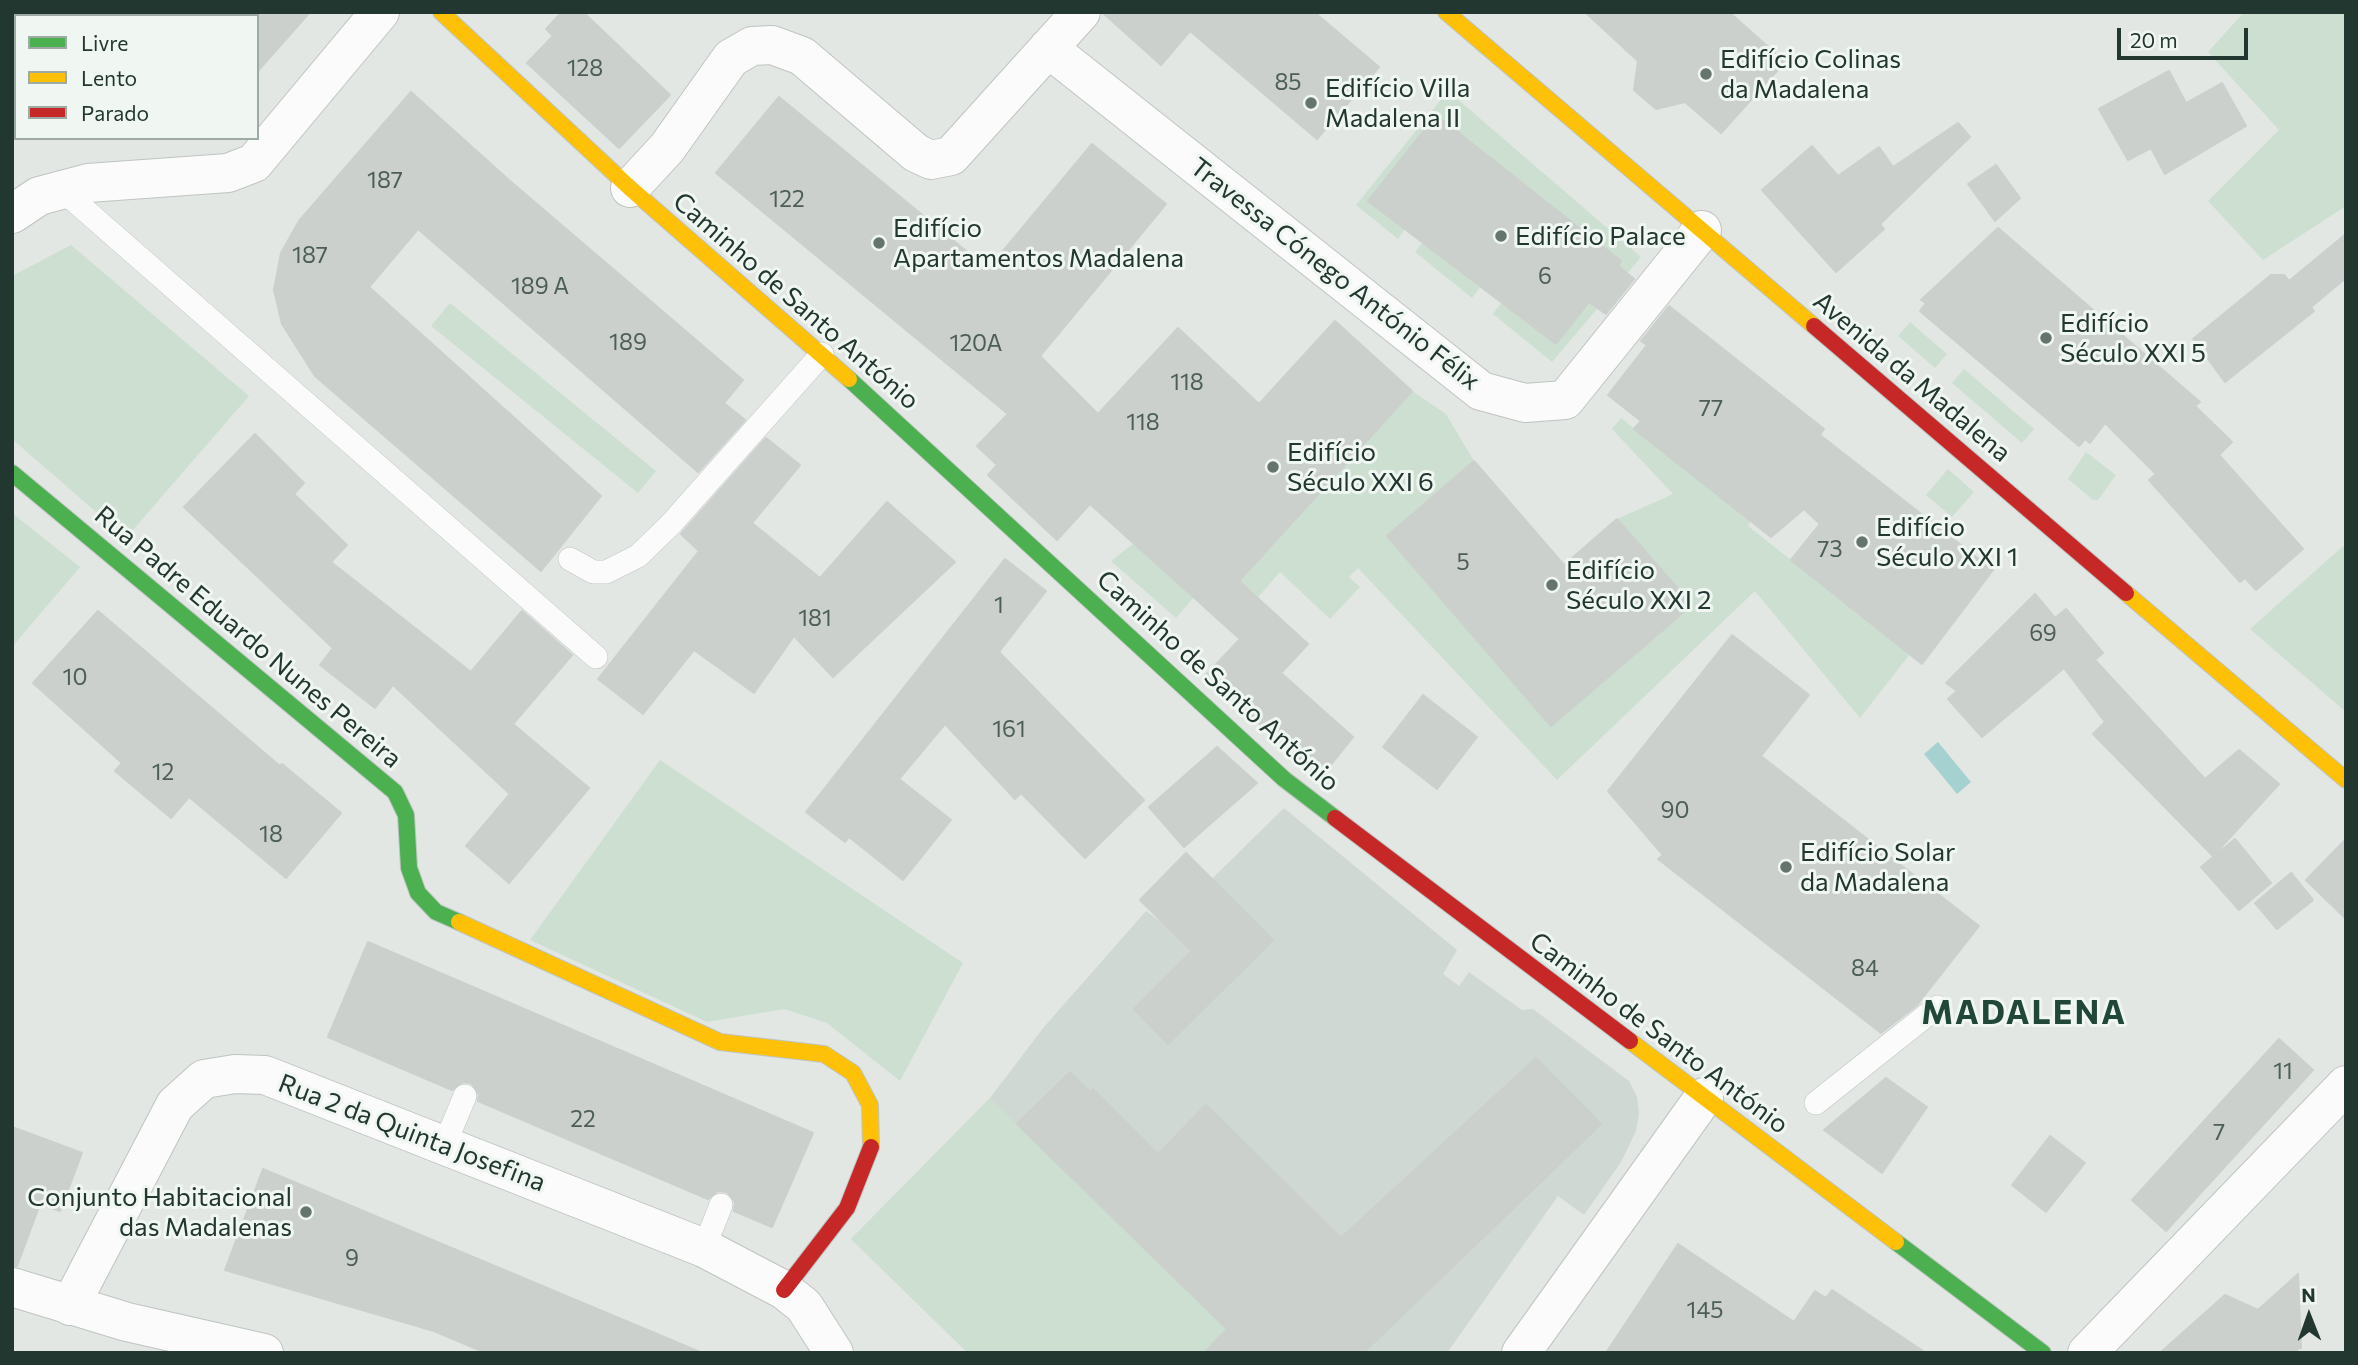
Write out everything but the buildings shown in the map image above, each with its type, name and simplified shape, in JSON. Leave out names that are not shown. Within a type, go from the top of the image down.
[{"type":"street","points":[[12,214],[39,196],[88,183],[228,173],[254,163],[380,12]]},
{"type":"street","name":"Caminho de Santo António","points":[[441,12],[631,188],[822,354],[1284,779],[2043,1353]]},
{"type":"street","points":[[631,188],[667,148],[731,58],[752,46],[772,45],[802,56],[916,153],[931,160],[951,156],[1081,12]]},
{"type":"street","name":"Avenida da Madalena","points":[[1446,12],[2346,780]]},
{"type":"street","name":"Travessa Cónego António Félix","points":[[1048,48],[1481,391],[1525,402],[1564,400],[1702,230]]},
{"type":"street","name":"Rua Padre Eduardo Nunes Pereira","points":[[12,472],[395,792],[406,815],[409,867],[418,893],[436,912],[720,1042],[824,1054],[853,1073],[870,1105],[873,1126],[871,1148],[846,1208],[784,1290]]},
{"type":"street","name":"Rua 2 da Quinta Josefina","points":[[70,1306],[176,1105],[204,1079],[235,1074],[265,1075],[704,1248],[784,1290],[804,1306],[834,1353]]},
{"type":"street","points":[[2087,1353],[2346,1084]]},
{"type":"street","points":[[1521,1353],[1704,1097]]},
{"type":"street","points":[[12,1287],[70,1306],[264,1353]]},
{"type":"lane","points":[[61,189],[596,657]]},
{"type":"lane","points":[[570,559],[593,572],[606,572],[638,556],[671,524],[822,354]]},
{"type":"lane","points":[[1816,1103],[1937,1007]]},
{"type":"lane","points":[[444,1146],[465,1096]]},
{"type":"lane","points":[[704,1248],[721,1205]]},
{"type":"shaded area","points":[[1284,808],[1457,950],[1443,974],[1459,986],[1469,972],[1522,1010],[1533,1009],[1629,1081],[1637,1097],[1639,1114],[1636,1131],[1621,1162],[1584,1215],[1558,1196],[1447,1353],[968,1353],[851,1239],[990,1098],[1044,1027],[1146,911],[1165,925]]},
{"type":"green space","points":[[2244,12],[2346,12],[2346,206],[2263,260],[2208,201],[2279,130],[2208,52]]},
{"type":"green space","points":[[1448,91],[1641,257],[1552,362],[1493,314],[1502,302],[1556,344],[1621,261],[1436,115],[1405,229],[1398,239],[1356,205]]},
{"type":"green space","points":[[1423,242],[1481,286],[1472,298],[1415,252]]},
{"type":"green space","points":[[71,245],[249,396],[126,538],[12,439],[12,276]]},
{"type":"green space","points":[[450,303],[656,471],[638,493],[431,326]]},
{"type":"green space","points":[[1910,322],[1947,354],[1935,368],[1898,336]]},
{"type":"green space","points":[[1964,369],[2034,429],[2022,443],[1952,383]]},
{"type":"green space","points":[[1412,391],[1446,414],[1474,461],[1387,536],[1509,677],[1559,718],[1692,605],[1617,519],[1673,494],[1612,429],[1621,418],[1751,521],[1748,526],[1910,654],[1860,718],[1755,591],[1557,780],[1358,568],[1349,577],[1360,587],[1330,619],[1280,572],[1231,628],[1211,612]]},
{"type":"green space","points":[[2086,452],[2116,475],[2098,500],[2093,500],[2068,479]]},
{"type":"green space","points":[[1948,469],[1974,492],[1952,517],[1926,495]]},
{"type":"green space","points":[[12,513],[80,567],[12,647]]},
{"type":"green space","points":[[1134,543],[1194,597],[1176,618],[1111,561]]},
{"type":"green space","points":[[2343,546],[2346,549],[2346,712],[2250,629]]},
{"type":"green space","points":[[660,760],[963,963],[900,1081],[827,1023],[784,1009],[707,1022],[530,940]]},
{"type":"green space","points":[[990,1098],[1227,1329],[1204,1353],[968,1353],[851,1239]]},
{"type":"water","points":[[1938,742],[1971,782],[1957,794],[1924,754]]},
{"type":"traffic: fast","points":[[849,379],[1284,779],[1335,818]]},
{"type":"traffic: fast","points":[[12,473],[395,792],[406,815],[409,868],[418,893],[436,912],[459,922]]},
{"type":"traffic: fast","points":[[1896,1242],[2043,1353]]},
{"type":"traffic: slow","points":[[441,12],[630,188],[849,379]]},
{"type":"traffic: slow","points":[[1446,12],[1814,326]]},
{"type":"traffic: slow","points":[[2126,593],[2346,780]]},
{"type":"traffic: slow","points":[[459,922],[720,1042],[824,1054],[853,1073],[870,1105],[871,1147]]},
{"type":"traffic: slow","points":[[1630,1041],[1896,1242]]},
{"type":"traffic: jam","points":[[1814,326],[2126,593]]},
{"type":"traffic: jam","points":[[1335,818],[1630,1041]]},
{"type":"traffic: jam","points":[[784,1290],[847,1208],[871,1147]]},
{"type":"place","name":"Edifício Colinas da Madalena","points":[[1706,74]]},
{"type":"place","name":"Edifício Villa Madalena II","points":[[1311,103]]},
{"type":"place","name":"Edifício Palace","points":[[1501,236]]},
{"type":"place","name":"Edifício Apartamentos Madalena","points":[[879,243]]},
{"type":"place","name":"Edifício Século XXI 5","points":[[2046,338]]},
{"type":"place","name":"Edifício Século XXI 6","points":[[1273,467]]},
{"type":"place","name":"Edifício Século XXI 1","points":[[1862,542]]},
{"type":"place","name":"Edifício Século XXI 2","points":[[1552,585]]},
{"type":"place","name":"Edifício Solar da Madalena","points":[[1786,867]]},
{"type":"place","name":"Conjunto Habitacional das Madalenas","points":[[306,1212]]},
{"type":"district","name":"MADALENA","points":[[2024,1013]]}]
